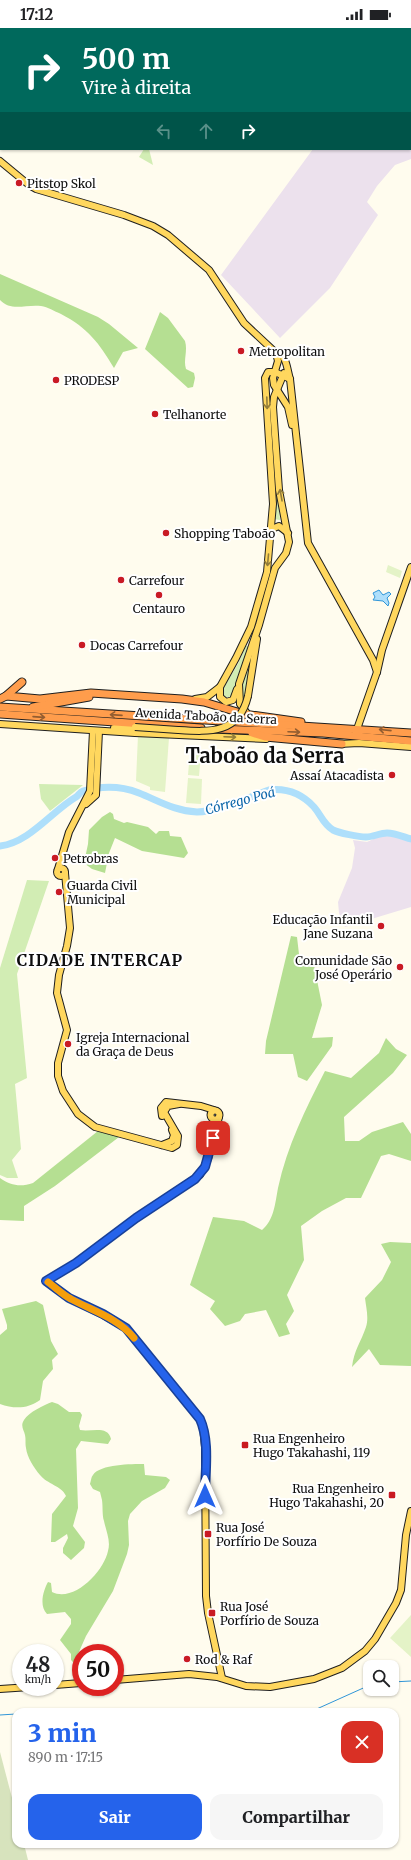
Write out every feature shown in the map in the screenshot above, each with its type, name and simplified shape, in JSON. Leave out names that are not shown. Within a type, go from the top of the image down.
[{"type":"highway","points":[[3,698],[22,682],[24,697]]},
{"type":"highway","points":[[3,698],[24,697],[40,699],[80,694],[105,694],[182,699],[204,702],[253,715],[302,722],[317,726]]},
{"type":"highway","points":[[27,709],[105,694]]},
{"type":"highway","name":"Avenida Taboão da Serra","points":[[0,707],[233,723],[317,726],[411,733]]},
{"type":"highway","name":"Avenida Taboão da Serra","points":[[0,714],[411,741]]},
{"type":"highway","points":[[240,730],[265,737],[345,744]]},
{"type":"main road","points":[[0,161],[36,189],[124,215],[152,226],[168,235],[209,270],[244,323],[276,353],[282,355],[286,363],[290,379],[291,408],[308,543],[375,663],[377,672]]},
{"type":"main road","points":[[276,353],[278,361],[273,381],[276,391],[291,408]]},
{"type":"main road","points":[[220,687],[220,697],[226,702],[235,698],[276,568],[289,547],[280,490],[273,402],[276,391],[284,376],[286,363]]},
{"type":"main road","points":[[182,699],[207,697],[220,687],[251,627],[269,562],[269,535],[273,504],[265,381],[268,372],[275,372],[290,379]]},
{"type":"main road","points":[[274,411],[279,403],[291,408]]},
{"type":"main road","points":[[269,535],[276,526],[282,527],[288,533]]},
{"type":"main road","points":[[345,744],[358,729],[377,672],[381,653],[411,567]]},
{"type":"main road","points":[[99,730],[135,727],[202,731],[219,730],[237,718],[246,705],[259,625]]},
{"type":"main road","points":[[365,646],[381,653]]},
{"type":"main road","points":[[369,654],[376,657],[381,653]]},
{"type":"main road","points":[[239,684],[242,708],[253,715]]},
{"type":"main road","points":[[0,724],[274,740],[329,745],[385,744],[411,747]]},
{"type":"main road","points":[[99,730],[95,748],[92,793],[72,825],[63,857],[62,872],[66,894],[69,937],[59,975],[57,993],[67,1030],[59,1055],[58,1076],[67,1099],[78,1114],[95,1127],[162,1146],[172,1148],[177,1145],[178,1136],[164,1112],[168,1106],[179,1104]]},
{"type":"main road","points":[[162,1146],[174,1138],[171,1129],[161,1112],[162,1106],[166,1102],[201,1106],[219,1112],[219,1117],[205,1167],[195,1179],[136,1218],[76,1263],[46,1281],[69,1298],[103,1314],[126,1328],[200,1419],[203,1426],[205,1447],[206,1596],[208,1614],[222,1678]]},
{"type":"main road","points":[[201,1106],[211,1117],[215,1119],[219,1117]]},
{"type":"main road","points":[[213,1138],[211,1112],[214,1110]]},
{"type":"main road","points":[[124,1679],[184,1674],[222,1678],[246,1686],[258,1688],[297,1683],[327,1675],[342,1668],[365,1651],[375,1639],[396,1603],[401,1590],[406,1535],[411,1511]]},
{"type":"main road","points":[[0,1690],[12,1689]]},
{"type":"shaded area","points":[[312,150],[411,150],[411,159],[395,165],[377,186],[367,202],[378,215],[330,288],[280,338],[221,275]]},
{"type":"shaded area","points":[[387,834],[411,842],[411,907],[345,927],[339,913],[338,902],[352,868],[355,848],[353,840],[367,842]]},
{"type":"green space","points":[[143,150],[149,150],[153,165],[139,157]]},
{"type":"green space","points":[[0,274],[98,317],[109,324],[138,348],[123,352],[114,368],[92,337],[70,319],[49,308],[35,306],[14,307],[4,304],[0,300]]},
{"type":"green space","points":[[160,312],[168,318],[185,341],[185,366],[186,369],[194,373],[195,378],[193,387],[188,388],[145,349]]},
{"type":"green space","points":[[268,397],[270,398],[280,520],[273,519]]},
{"type":"green space","points":[[388,565],[402,571],[400,578],[386,572]]},
{"type":"green space","points":[[246,646],[248,646],[233,695],[226,697],[221,694]]},
{"type":"green space","points":[[252,647],[244,702],[242,701],[242,685]]},
{"type":"green space","points":[[138,735],[169,738],[165,792],[150,790],[150,787],[136,781]]},
{"type":"green space","points":[[190,752],[201,753],[199,776],[188,775]]},
{"type":"green space","points":[[188,778],[202,779],[201,804],[186,803]]},
{"type":"green space","points":[[39,784],[83,785],[50,811],[41,799]]},
{"type":"green space","points":[[110,812],[113,814],[114,819],[124,823],[127,822],[148,827],[156,834],[159,831],[169,831],[170,836],[181,837],[188,853],[184,858],[142,851],[115,838],[109,853],[105,873],[92,869],[84,863],[89,830],[102,817]]},
{"type":"green space","points":[[27,880],[49,881],[17,974],[27,1078],[15,1084],[21,1149],[12,1160],[18,1178],[7,1178],[0,1175],[0,968]]},
{"type":"green space","points":[[291,936],[297,937],[300,963],[314,965],[322,1005],[312,1038],[333,1037],[332,1046],[307,1081],[298,1077],[293,1054],[265,1054],[266,1041]]},
{"type":"green space","points":[[386,1038],[396,1049],[407,1055],[393,1073],[344,1117],[345,1141],[359,1141],[372,1132],[403,1122],[411,1134],[411,1161],[389,1154],[381,1156],[361,1198],[346,1198],[322,1211],[301,1226],[304,1260],[287,1295],[294,1311],[286,1324],[290,1334],[279,1337],[266,1310],[245,1314],[240,1321],[225,1326],[210,1309],[215,1301],[190,1285],[213,1217],[244,1221],[262,1230],[266,1226],[272,1217],[286,1157],[304,1113],[325,1071],[351,1078],[379,1053]]},
{"type":"green space","points":[[98,1131],[119,1137],[55,1186],[24,1206],[24,1221],[0,1220],[0,1178],[8,1183],[16,1185],[33,1183]]},
{"type":"green space","points":[[390,1242],[411,1243],[411,1366],[380,1365],[369,1349],[352,1367],[354,1356],[367,1324],[365,1298],[382,1280],[391,1262],[381,1244]]},
{"type":"green space","points":[[36,1301],[43,1305],[51,1341],[58,1354],[52,1360],[53,1369],[43,1381],[40,1400],[26,1407],[10,1407],[0,1404],[0,1335],[7,1329],[2,1309]]},
{"type":"green space","points":[[52,1402],[58,1404],[69,1412],[80,1412],[82,1415],[79,1426],[80,1430],[99,1430],[107,1432],[111,1439],[108,1444],[81,1441],[76,1449],[78,1508],[73,1526],[85,1542],[84,1548],[71,1560],[63,1553],[63,1548],[68,1538],[67,1534],[55,1542],[51,1542],[52,1514],[66,1496],[58,1487],[46,1481],[33,1466],[29,1459],[22,1426],[24,1420],[29,1414]]},
{"type":"green space","points":[[144,1464],[145,1475],[166,1477],[170,1480],[165,1488],[142,1501],[130,1514],[128,1521],[129,1545],[113,1591],[82,1644],[72,1644],[72,1661],[71,1654],[60,1640],[71,1624],[71,1619],[65,1612],[47,1614],[42,1603],[45,1590],[48,1582],[51,1583],[52,1592],[61,1594],[69,1593],[87,1583],[101,1567],[108,1551],[109,1540],[103,1519],[100,1492],[93,1489],[90,1484],[91,1478],[97,1471],[102,1469],[124,1465]]},
{"type":"green space","points":[[411,1615],[411,1657],[390,1638]]},
{"type":"green space","points":[[0,1752],[12,1798],[12,1848],[25,1848],[28,1860],[0,1860]]},
{"type":"water","points":[[379,590],[383,595],[389,592],[391,594],[387,598],[389,603],[388,606],[383,601],[373,600],[375,597],[373,593]]},
{"type":"waterway","name":"Córrego Poá","points":[[0,846],[11,844],[21,839],[40,826],[82,792],[90,789],[104,788],[125,789],[139,793],[174,808],[197,812],[214,810],[269,790],[282,790],[299,795],[309,802],[327,825],[333,830],[349,835],[366,837],[390,833],[411,839]]},
{"type":"waterway","points":[[399,1682],[411,1681]]},
{"type":"waterway","points":[[319,1708],[363,1688]]},
{"type":"waterway","points":[[0,1715],[12,1714]]},
{"type":"slow traffic","points":[[48,1282],[69,1298],[103,1314],[126,1328],[134,1338]]},
{"type":"place","name":"Pitstop Skol","points":[[19,183]]},
{"type":"place","name":"Metropolitan","points":[[241,351]]},
{"type":"place","name":"PRODESP","points":[[56,380]]},
{"type":"place","name":"Telhanorte","points":[[155,414]]},
{"type":"place","name":"Shopping Taboão","points":[[166,533]]},
{"type":"place","name":"Carrefour","points":[[121,580]]},
{"type":"place","name":"Centauro","points":[[159,595]]},
{"type":"place","name":"Docas Carrefour","points":[[82,645]]},
{"type":"place","name":"Assaí Atacadista","points":[[392,775]]},
{"type":"place","name":"Petrobras","points":[[55,858]]},
{"type":"place","name":"Guarda Civil Municipal","points":[[59,892]]},
{"type":"place","name":"Educação Infantil Jane Suzana","points":[[381,926]]},
{"type":"place","name":"Comunidade São José Operário","points":[[400,967]]},
{"type":"place","name":"Igreja Internacional da Graça de Deus","points":[[68,1044]]},
{"type":"place","name":"Rua Engenheiro Hugo Takahashi, 119","points":[[245,1445]]},
{"type":"place","name":"Rua Engenheiro Hugo Takahashi, 20","points":[[392,1495]]},
{"type":"place","name":"Rua José Porfírio De Souza","points":[[208,1534]]},
{"type":"place","name":"Rua José Porfírio de Souza","points":[[212,1613]]},
{"type":"place","name":"Rod & Raf","points":[[187,1659]]},
{"type":"district","name":"Taboão da Serra","points":[[265,755]]},
{"type":"district","name":"CIDADE INTERCAP","points":[[100,960]]},
{"type":"route","points":[[205,1496],[205,1447],[203,1426],[200,1419],[126,1328],[103,1314],[69,1298],[46,1281],[76,1263],[136,1218],[195,1179],[205,1167],[213,1138]]}]
